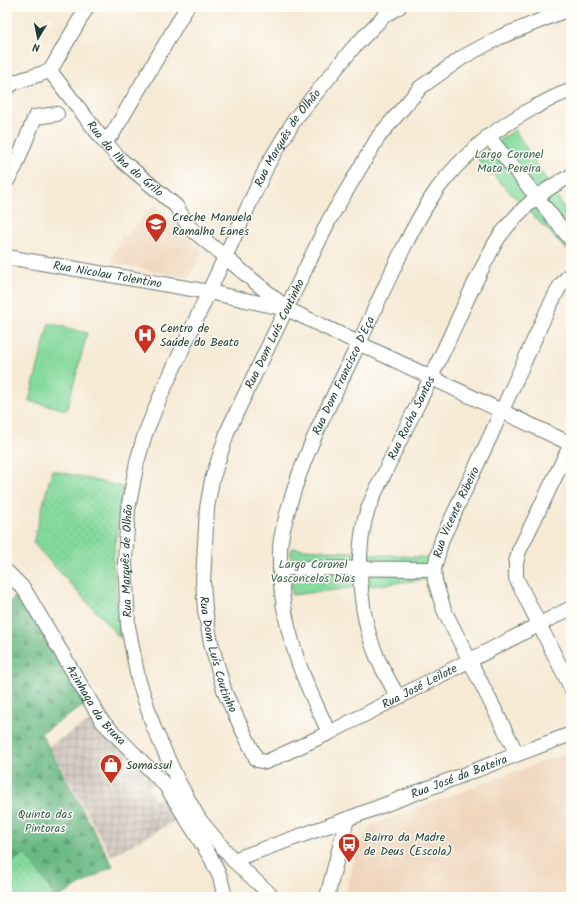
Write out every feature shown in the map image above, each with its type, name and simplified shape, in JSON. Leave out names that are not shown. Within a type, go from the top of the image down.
[{"type":"street","points":[[7,88],[15,82],[50,71],[87,7]]},
{"type":"street","points":[[104,141],[113,133],[187,7]]},
{"type":"street","name":"Rua Marquês de Olhão","points":[[273,897],[233,860],[199,819],[172,782],[138,678],[128,626],[125,562],[128,508],[137,462],[145,434],[161,395],[268,164],[295,119],[353,48],[384,16],[399,7]]},
{"type":"street","name":"Rua Dom Luís Coutinho","points":[[266,762],[257,760],[226,693],[210,643],[205,610],[203,582],[207,508],[212,480],[228,430],[330,220],[356,173],[379,136],[421,87],[463,57],[500,38],[571,8]]},
{"type":"street","name":"Rua da Ilha do Grilo","points":[[50,71],[104,141],[120,159],[176,206],[189,227],[287,309]]},
{"type":"street","name":"Rua Dom Francisco D'Eça","points":[[329,733],[295,654],[287,627],[282,599],[280,545],[283,526],[295,486],[309,450],[386,283],[410,234],[438,188],[468,154],[488,136],[512,120],[561,94],[571,91]]},
{"type":"street","points":[[7,181],[16,165],[35,117],[58,114]]},
{"type":"street","points":[[488,136],[571,240]]},
{"type":"street","name":"Rua Rocha Santos","points":[[398,697],[377,657],[367,626],[360,568],[363,529],[370,503],[482,269],[500,235],[523,209],[537,197],[553,185],[571,176]]},
{"type":"street","name":"Rua Nicolau Tolentino","points":[[7,258],[209,292]]},
{"type":"street","name":"Rua Vicente Ribeiro","points":[[517,754],[444,610],[435,581],[434,569],[442,539],[548,309],[560,286],[571,273]]},
{"type":"street","points":[[209,292],[287,309],[571,444],[519,551],[516,563],[516,578],[571,688]]},
{"type":"street","points":[[280,568],[434,569]]},
{"type":"street","name":"Azinhaga da Bruxa","points":[[7,572],[24,588],[102,721],[172,782],[220,877],[225,897]]},
{"type":"street","name":"Rua José Leilote","points":[[266,762],[329,733],[571,608]]},
{"type":"street","name":"Rua José da Bateira","points":[[233,860],[348,819],[571,734]]},
{"type":"street","points":[[327,897],[348,819]]},
{"type":"shaded area","name":"Creche Manuela Ramalho Eanes","points":[[155,205],[202,252],[189,278],[111,263],[122,234],[126,236]]},
{"type":"shaded area","name":"Somassul","points":[[95,718],[157,781],[148,788],[155,800],[169,792],[183,817],[111,856],[49,746]]},
{"type":"shaded area","points":[[571,751],[571,897],[344,897],[356,855],[371,825]]},
{"type":"green space","name":"Largo Coronel Mata Pereira","points":[[515,130],[571,219],[571,254],[477,159],[494,144]]},
{"type":"green space","points":[[49,323],[87,333],[67,410],[29,401]]},
{"type":"green space","points":[[52,470],[123,487],[113,560],[120,638],[33,543]]},
{"type":"green space","name":"Largo Coronel Vasconcelos Dias","points":[[291,548],[431,558],[430,579],[292,595]]},
{"type":"green space","name":"Quinta das Pintoras","points":[[19,594],[85,705],[41,733],[113,866],[59,897],[56,897],[25,853],[7,866],[7,604]]},
{"type":"green space","points":[[25,853],[56,897],[7,897],[7,866]]},
{"type":"place","name":"Creche Manuela Ramalho Eanes","points":[[156,244]]},
{"type":"place","name":"Centro de Saúde do Beato","points":[[145,354]]},
{"type":"place","name":"Somassul","points":[[111,784]]},
{"type":"place","name":"Bairro da Madre de Deus (Escola)","points":[[349,864]]}]
